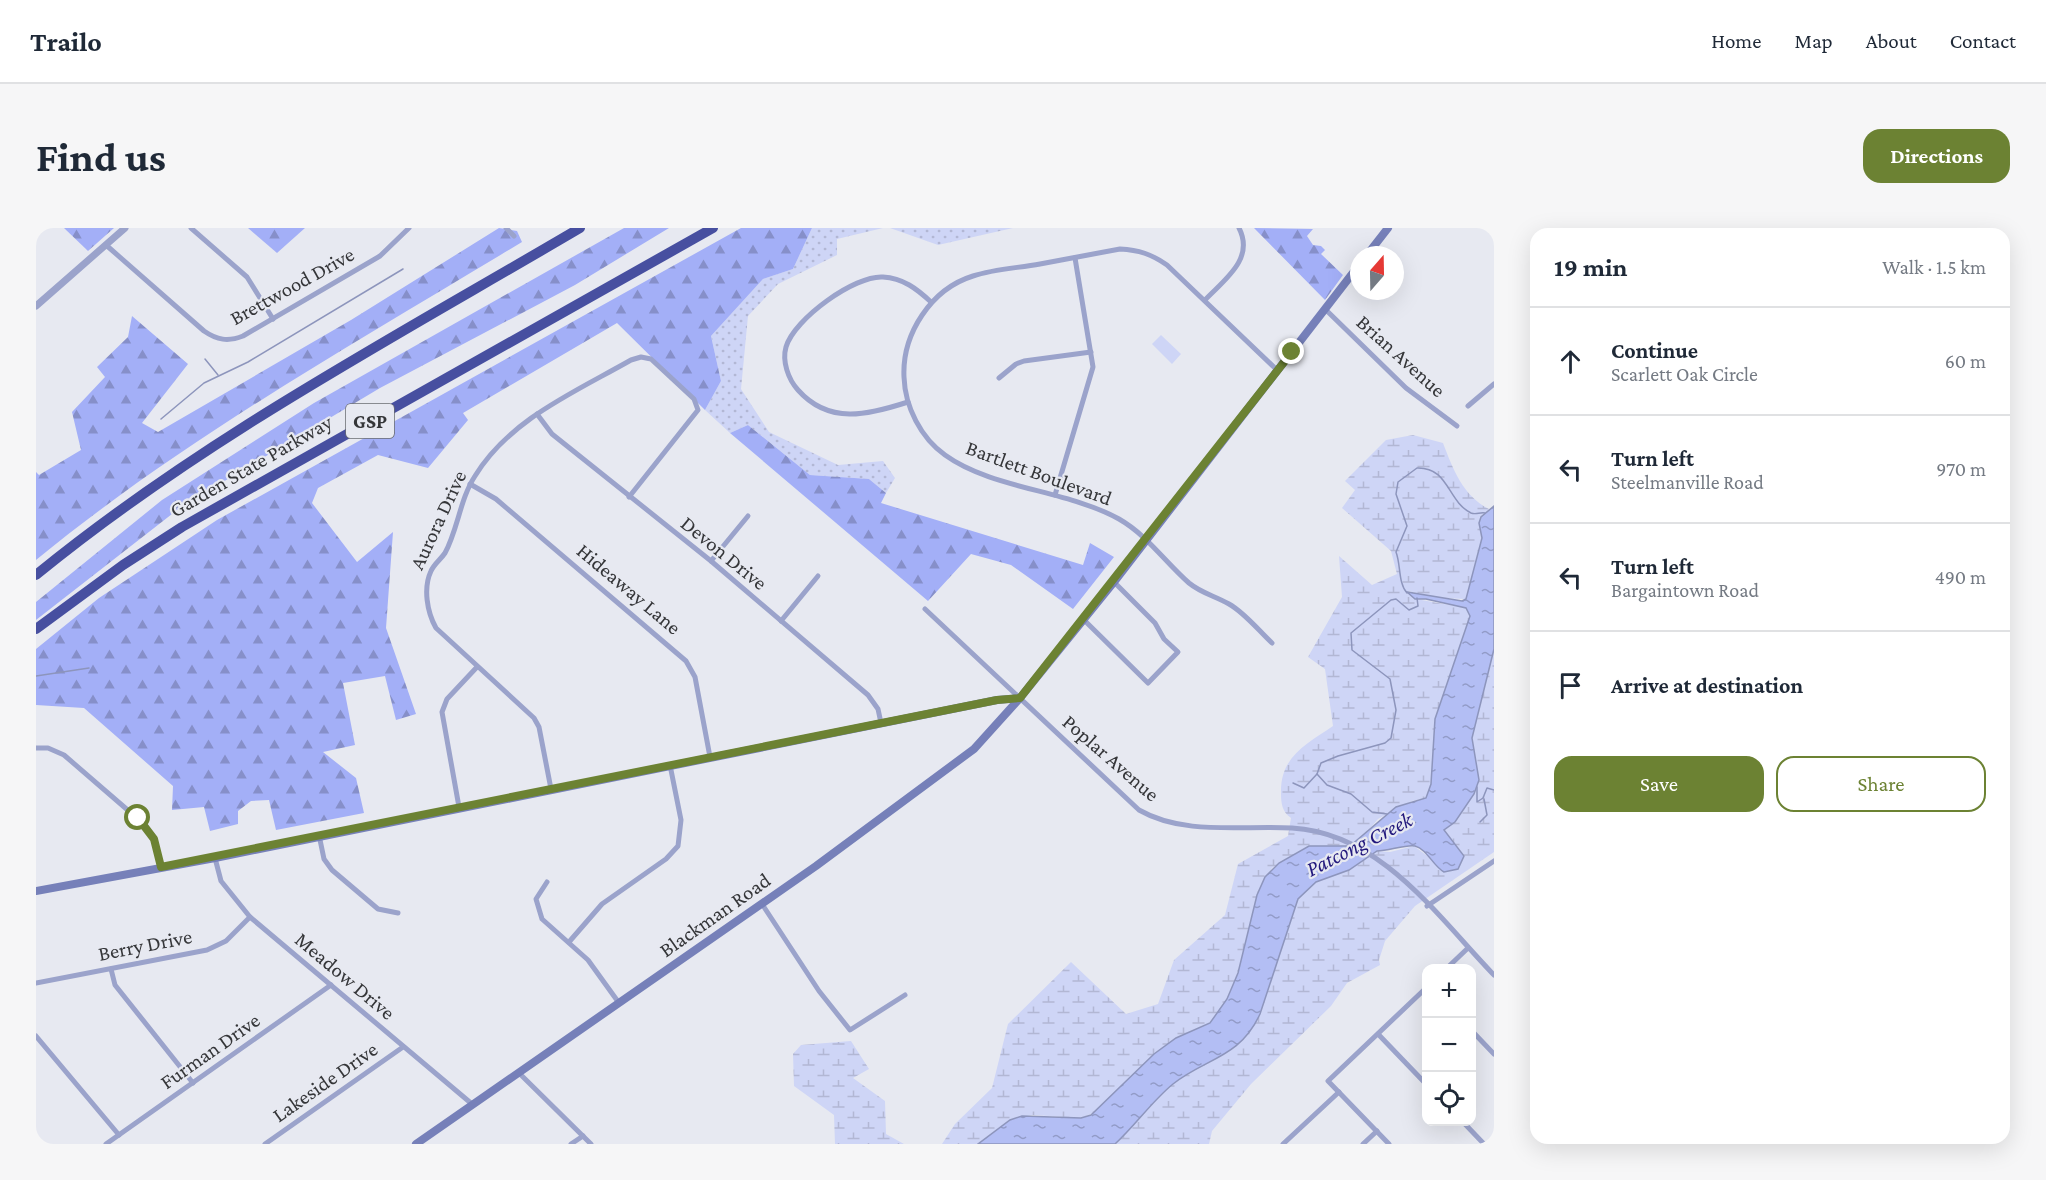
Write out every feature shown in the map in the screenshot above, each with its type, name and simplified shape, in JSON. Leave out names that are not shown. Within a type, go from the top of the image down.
[{"type":"highway","name":"Garden State Parkway","points":[[36,575],[183,466],[580,228]]},
{"type":"highway","name":"Garden State Parkway","points":[[36,629],[123,565],[182,527],[714,228]]},
{"type":"main road","points":[[1374,246],[1388,228]]},
{"type":"main road","name":"Blackman Road","points":[[416,1144],[762,904],[958,764],[984,740],[1114,582],[1350,277]]},
{"type":"main road","points":[[36,891],[215,858],[319,835],[997,700],[1020,698]]},
{"type":"street","points":[[36,306],[125,228]]},
{"type":"street","points":[[191,228],[247,277],[273,319]]},
{"type":"street","name":"Brettwood Drive","points":[[106,245],[212,336],[236,339],[380,256],[409,228]]},
{"type":"street","points":[[506,228],[514,236]]},
{"type":"street","points":[[1205,300],[1240,261],[1244,242],[1239,228]]},
{"type":"street","points":[[908,402],[851,416],[825,411],[804,398],[793,385],[785,362],[786,348],[797,329],[814,311],[857,283],[872,278],[882,277],[905,282],[931,302],[953,285],[971,277],[1120,249],[1137,249],[1167,265],[1277,370]]},
{"type":"street","points":[[1055,495],[1091,380],[1091,352],[1075,258]]},
{"type":"street","name":"Bartlett Boulevard","points":[[931,302],[914,328],[906,354],[904,378],[908,402],[923,433],[946,456],[974,470],[1055,495],[1116,518],[1146,540],[1190,584],[1204,594],[1235,609],[1272,643]]},
{"type":"street","name":"Brian Avenue","points":[[1325,309],[1406,388],[1456,426]]},
{"type":"street","points":[[999,378],[1016,364],[1024,361],[1091,352]]},
{"type":"street","name":"Aurora Drive","points":[[551,789],[539,727],[534,718],[436,628],[428,614],[427,582],[432,569],[445,553],[470,484],[510,433],[537,414],[632,360],[643,357],[651,359],[694,399],[698,410],[629,497]]},
{"type":"street","points":[[1468,406],[1494,384]]},
{"type":"street","name":"Devon Drive","points":[[537,414],[552,434],[711,561],[868,695],[878,709],[881,723]]},
{"type":"street","name":"Hideaway Lane","points":[[470,484],[506,508],[686,661],[695,677],[710,757]]},
{"type":"street","points":[[711,561],[748,516]]},
{"type":"street","points":[[781,621],[818,576]]},
{"type":"street","points":[[1083,619],[1148,683],[1178,652],[1164,639],[1155,623],[1114,582]]},
{"type":"street","name":"Poplar Avenue","points":[[924,609],[1125,799],[1152,817],[1178,825],[1292,828],[1334,836],[1365,850],[1383,862],[1494,975]]},
{"type":"street","points":[[459,807],[442,712],[447,699],[477,667]]},
{"type":"street","points":[[36,748],[48,748],[64,755],[145,825],[154,839],[161,867]]},
{"type":"street","points":[[568,942],[602,904],[666,859],[678,846],[681,820],[670,765]]},
{"type":"street","points":[[319,835],[324,859],[332,870],[378,909],[398,913]]},
{"type":"street","name":"Meadow Drive","points":[[215,858],[221,881],[250,917],[472,1104]]},
{"type":"street","points":[[1427,906],[1493,863]]},
{"type":"street","points":[[547,882],[537,896],[538,912],[548,926],[588,960],[619,1003]]},
{"type":"street","points":[[762,904],[819,991],[850,1030],[905,995]]},
{"type":"street","name":"Berry Drive","points":[[36,983],[207,950],[226,941],[250,917]]},
{"type":"street","points":[[1451,964],[1468,948]]},
{"type":"street","points":[[111,969],[115,985],[193,1083]]},
{"type":"street","name":"Furman Drive","points":[[106,1144],[331,985]]},
{"type":"street","points":[[1389,1144],[1328,1081],[1422,992]]},
{"type":"street","points":[[1378,1034],[1422,1080]]},
{"type":"street","points":[[1476,1035],[1494,1054]]},
{"type":"street","points":[[36,1036],[119,1135]]},
{"type":"street","name":"Lakeside Drive","points":[[265,1144],[403,1047]]},
{"type":"street","points":[[519,1073],[591,1144]]},
{"type":"street","points":[[1284,1144],[1339,1092]]},
{"type":"street","points":[[1467,1126],[1484,1144]]},
{"type":"street","points":[[1363,1144],[1377,1131]]},
{"type":"street","points":[[571,1144],[583,1136]]},
{"type":"green space","points":[[64,228],[114,228],[88,251]]},
{"type":"green space","points":[[248,228],[305,228],[277,253]]},
{"type":"green space","points":[[499,228],[517,231],[522,242],[273,392],[152,472],[36,560],[36,472],[39,475],[81,450],[72,412],[105,377],[97,367],[128,337],[132,316],[188,364],[142,423],[158,432],[351,320]]},
{"type":"green space","points":[[624,228],[669,228],[575,285],[380,388],[181,507],[36,620],[36,602],[162,500],[314,403]]},
{"type":"green space","points":[[741,228],[812,228],[793,269],[763,279],[711,336],[721,381],[705,410],[617,323],[463,413],[468,420],[428,468],[378,455],[318,488],[312,503],[357,562],[393,532],[386,628],[416,714],[396,720],[385,676],[343,683],[355,745],[323,752],[356,778],[364,813],[276,830],[269,800],[251,801],[238,811],[238,824],[210,831],[204,807],[172,810],[173,786],[84,708],[36,705],[36,649],[99,598],[217,520]]},
{"type":"green space","points":[[812,228],[883,228],[837,239],[837,255],[778,284],[748,316],[741,389],[769,432],[838,465],[883,461],[895,478],[886,493],[869,479],[810,475],[748,425],[730,433],[705,410],[721,381],[711,336],[763,279],[793,269]]},
{"type":"green space","points":[[890,228],[1013,228],[938,245]]},
{"type":"green space","points":[[1254,228],[1313,229],[1307,236],[1313,245],[1321,246],[1325,250],[1321,254],[1343,275],[1325,300]]},
{"type":"green space","points":[[1161,335],[1181,354],[1172,364],[1152,344]]},
{"type":"green space","points":[[748,425],[810,475],[869,479],[886,493],[881,503],[1083,565],[1090,543],[1114,557],[1073,609],[1011,565],[971,554],[928,601],[730,433]]},
{"type":"green space","points":[[1413,435],[1443,443],[1460,481],[1472,497],[1489,509],[1479,523],[1482,538],[1466,599],[1439,598],[1408,591],[1416,599],[1466,608],[1470,616],[1435,719],[1431,784],[1426,798],[1412,801],[1378,819],[1361,839],[1350,846],[1305,848],[1272,868],[1257,895],[1238,973],[1227,999],[1213,1020],[1202,1028],[1176,1038],[1154,1054],[1095,1112],[1081,1118],[1032,1115],[1010,1120],[978,1144],[942,1144],[955,1124],[992,1088],[1008,1024],[1071,962],[1126,1014],[1158,1004],[1174,960],[1225,915],[1238,864],[1288,836],[1291,818],[1284,810],[1281,797],[1285,769],[1297,752],[1333,726],[1325,669],[1308,657],[1342,597],[1339,556],[1372,585],[1397,574],[1391,551],[1342,508],[1355,490],[1345,481],[1386,440]]},
{"type":"green space","points":[[1494,649],[1494,852],[1415,906],[1385,941],[1379,960],[1380,965],[1347,983],[1331,1006],[1251,1084],[1212,1131],[1209,1144],[1115,1144],[1173,1084],[1231,1049],[1251,1029],[1260,1014],[1298,899],[1316,882],[1349,870],[1377,851],[1390,852],[1414,846],[1426,855],[1465,857],[1444,830],[1455,822],[1477,785],[1472,738]]},
{"type":"green space","points":[[851,1041],[869,1069],[853,1078],[885,1101],[886,1134],[904,1144],[835,1144],[834,1115],[794,1086],[793,1054],[801,1045]]},
{"type":"water","name":"Patcong Creek","points":[[1494,506],[1494,649],[1472,738],[1479,780],[1474,794],[1455,822],[1444,830],[1464,856],[1458,869],[1444,872],[1419,848],[1407,846],[1377,851],[1349,870],[1316,882],[1298,899],[1260,1014],[1252,1029],[1232,1049],[1173,1084],[1115,1144],[978,1144],[1010,1120],[1022,1116],[1081,1118],[1091,1115],[1154,1054],[1176,1038],[1210,1023],[1227,999],[1238,973],[1257,895],[1265,877],[1279,863],[1309,846],[1350,846],[1396,807],[1426,798],[1431,784],[1435,719],[1470,616],[1466,608],[1426,599],[1415,599],[1407,592],[1462,601],[1466,599],[1482,538],[1479,523],[1481,517]]},
{"type":"waterway","points":[[161,419],[204,383],[248,362],[403,269]]},
{"type":"waterway","points":[[205,359],[218,375]]},
{"type":"waterway","points":[[1407,593],[1402,584],[1396,552],[1407,526],[1396,494],[1398,482],[1417,468],[1428,469],[1442,479],[1463,508],[1473,514],[1485,513]]},
{"type":"waterway","points":[[1293,783],[1304,788],[1317,774],[1321,763],[1385,743],[1391,738],[1396,710],[1390,679],[1352,650],[1351,633],[1391,600],[1396,599],[1409,610],[1418,606],[1417,598]]},
{"type":"waterway","points":[[36,676],[89,668]]},
{"type":"waterway","name":"Patcong Creek","points":[[1317,774],[1327,785],[1351,794],[1372,812],[1387,814]]},
{"type":"waterway","points":[[1477,787],[1477,802],[1483,798],[1487,788],[1494,790]]},
{"type":"waterway","points":[[1480,822],[1487,815],[1484,799]]},
{"type":"route","points":[[138,818],[148,829],[157,845],[161,867],[997,700],[1020,698],[1114,582],[1292,352]]}]
